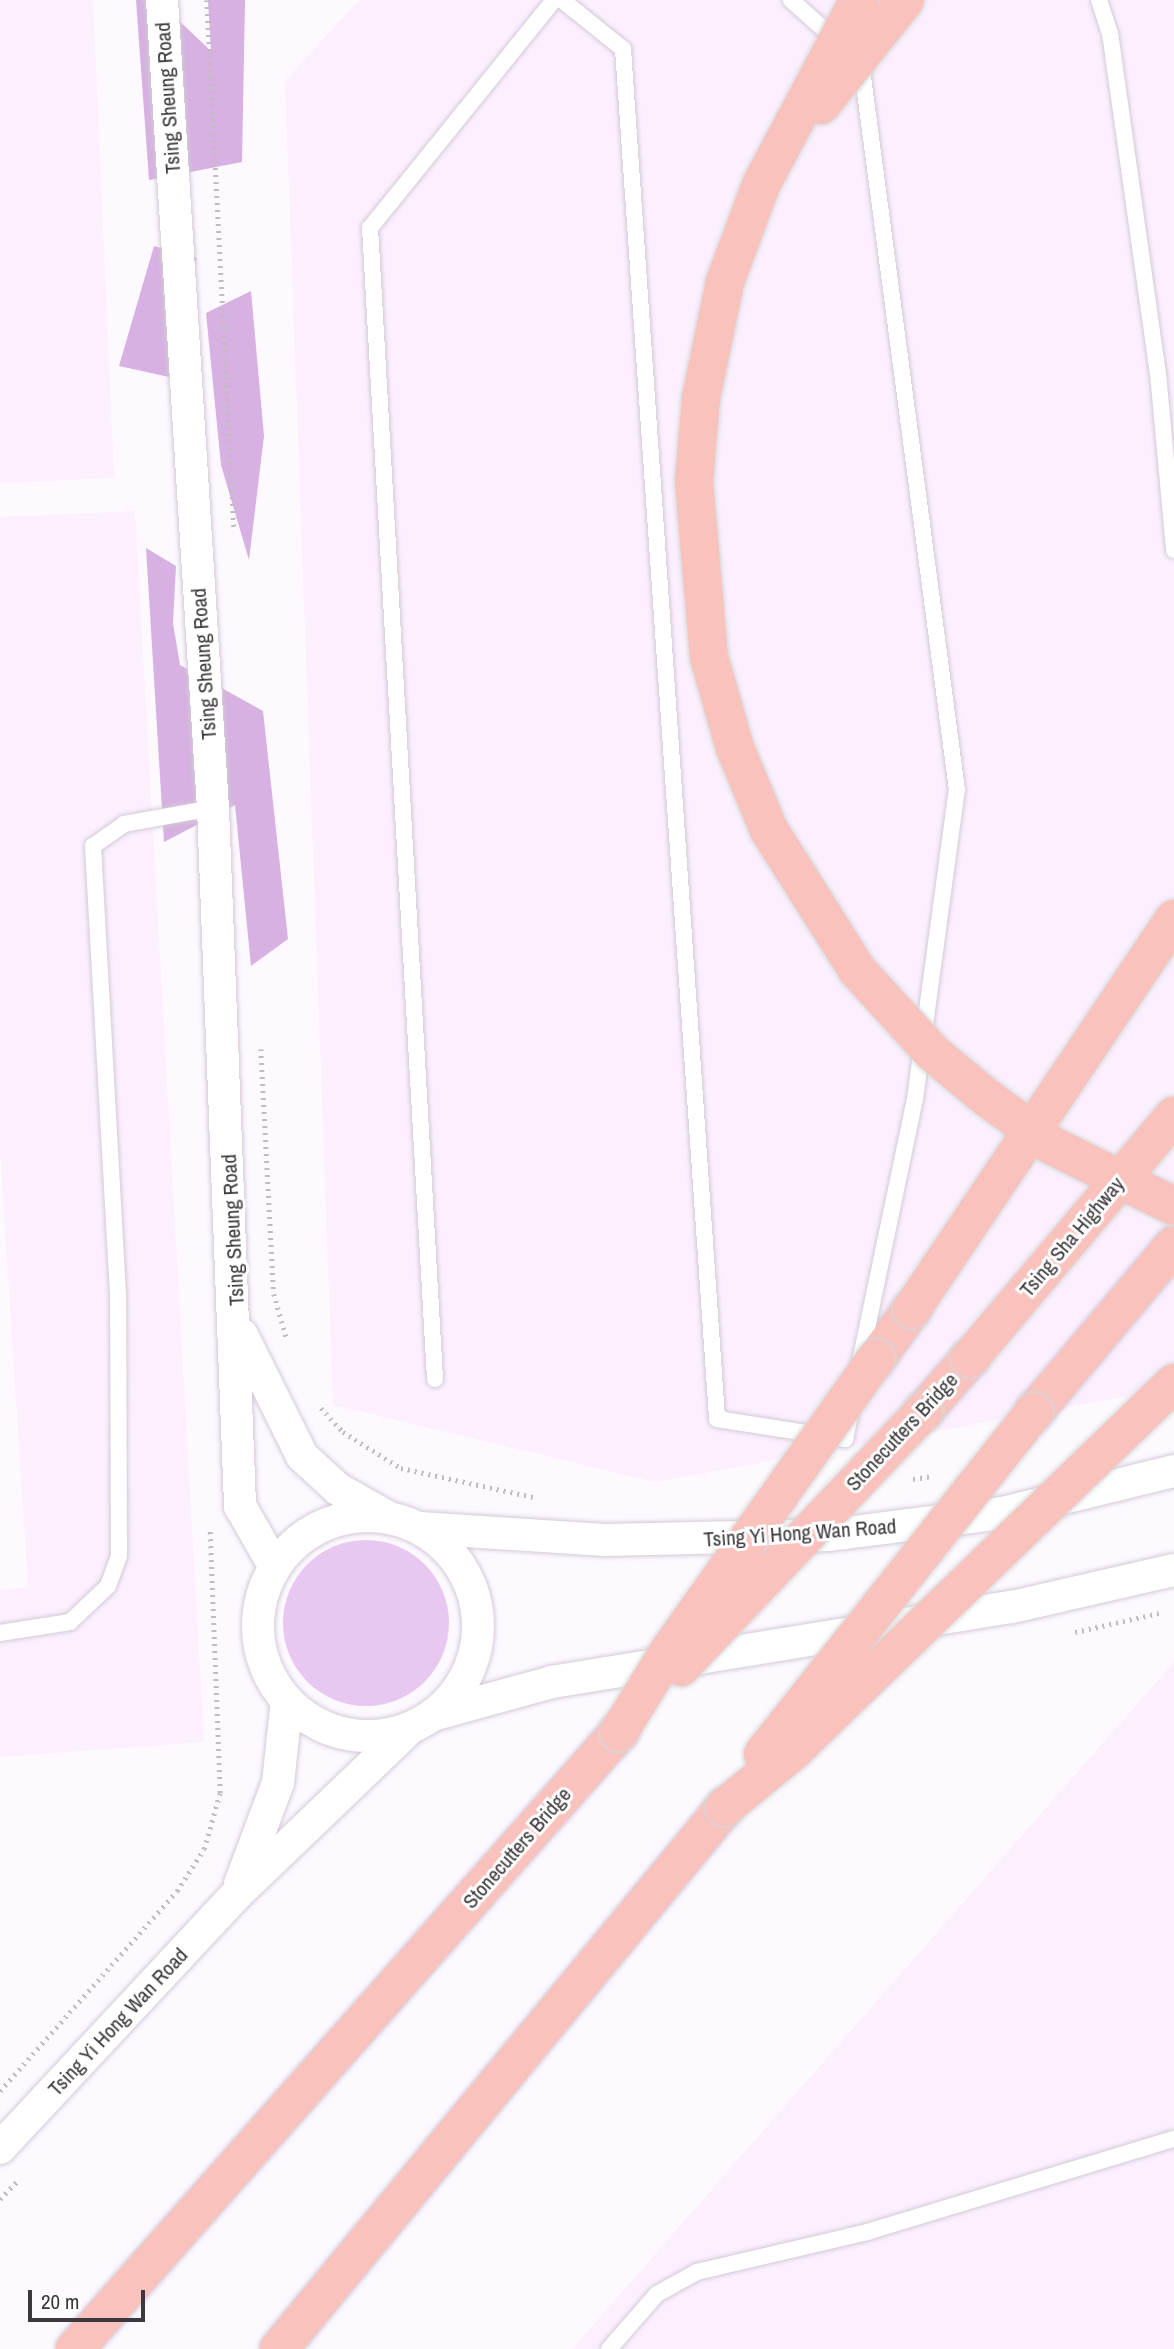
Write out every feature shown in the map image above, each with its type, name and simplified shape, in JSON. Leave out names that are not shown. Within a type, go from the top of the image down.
[{"type":"highway","points":[[859,0],[761,185],[725,282],[701,398],[694,482],[709,657],[740,760],[808,901],[857,971],[933,1053],[1051,1145],[1174,1206]]},
{"type":"highway","points":[[761,185],[905,0]]},
{"type":"highway","points":[[620,1732],[669,1651],[912,1309],[1174,919]]},
{"type":"highway","name":"Tsing Sha Highway","points":[[970,1358],[1174,1116]]},
{"type":"highway","points":[[279,2349],[725,1807],[1034,1412],[1174,1245]]},
{"type":"highway","name":"Stonecutters Bridge","points":[[75,2349],[620,1732],[970,1358]]},
{"type":"highway","points":[[725,1807],[802,1742],[1174,1383]]},
{"type":"street","name":"Tsing Sheung Road","points":[[162,0],[214,808],[238,1328],[240,1506],[275,1567]]},
{"type":"street","name":"Tsing Sheung Road","points":[[238,1328],[302,1456],[338,1489],[387,1517]]},
{"type":"street","name":"Tsing Yi Hong Wan Road","points":[[420,1528],[684,1541],[830,1535],[1002,1513],[1174,1471]]},
{"type":"street","points":[[355,1516],[387,1517],[420,1528],[465,1572],[478,1632],[462,1682],[422,1721],[377,1737],[344,1734],[313,1722],[287,1700],[261,1650],[263,1594],[275,1567],[324,1525],[355,1516]]},
{"type":"street","name":"Tsing Yi Hong Wan Road","points":[[0,2148],[236,1895],[422,1721],[552,1682],[1012,1607],[1174,1570]]},
{"type":"street","name":"Tsing Yi Hong Wan Road","points":[[236,1895],[278,1783],[287,1700]]},
{"type":"lane","points":[[435,1379],[370,228],[554,0]]},
{"type":"lane","points":[[562,0],[623,49],[717,1419],[845,1439],[915,1099],[957,790],[861,62],[791,0]]},
{"type":"lane","points":[[1099,0],[1110,33],[1166,371],[1174,550]]},
{"type":"lane","points":[[0,1633],[70,1622],[107,1586],[119,1556],[118,1294],[93,846],[124,824],[214,808]]},
{"type":"lane","points":[[609,2349],[657,2294],[696,2272],[867,2232],[1174,2139]]},
{"type":"path","points":[[0,2091],[177,1891],[204,1849],[220,1793],[209,1522]]},
{"type":"shaded area","points":[[0,0],[93,0],[114,478],[0,483]]},
{"type":"shaded area","points":[[136,0],[157,0],[211,51],[208,0],[245,0],[242,162],[149,180]]},
{"type":"shaded area","points":[[359,0],[1174,0],[1174,1388],[655,1482],[333,1405],[285,81]]},
{"type":"shaded area","points":[[154,246],[197,258],[169,377],[119,366]]},
{"type":"shaded area","points":[[251,291],[264,436],[249,560],[221,465],[206,313]]},
{"type":"shaded area","points":[[135,511],[204,1742],[0,1757],[0,1590],[28,1587],[0,1153],[0,517]]},
{"type":"shaded area","points":[[146,548],[176,566],[173,623],[180,665],[263,711],[288,939],[251,966],[235,805],[164,842]]},
{"type":"shaded area","points":[[366,1540],[398,1546],[425,1564],[443,1591],[449,1623],[443,1655],[425,1682],[398,1700],[366,1706],[334,1700],[307,1682],[289,1655],[283,1623],[289,1591],[307,1564],[334,1546]]},
{"type":"shaded area","points":[[1174,1662],[1174,2349],[572,2349]]}]
